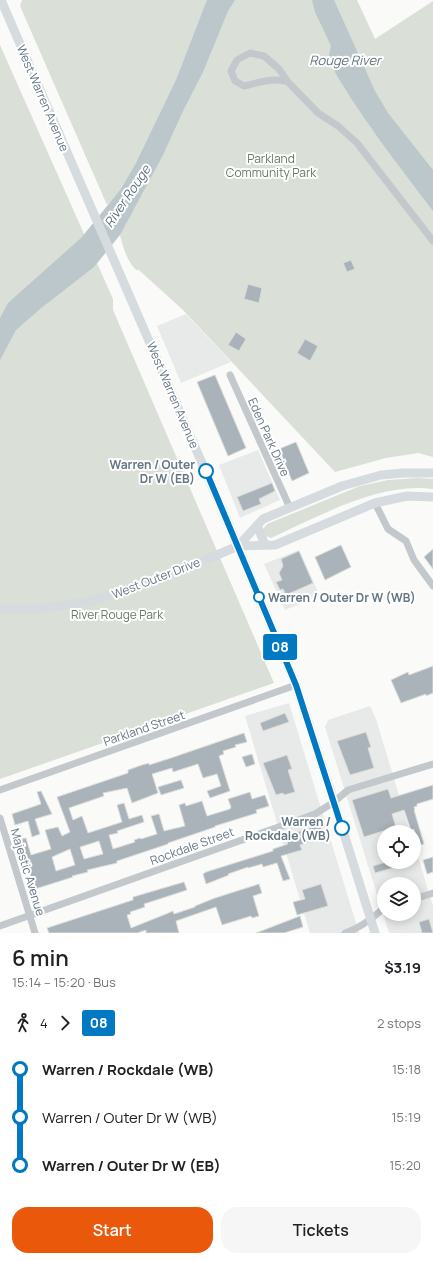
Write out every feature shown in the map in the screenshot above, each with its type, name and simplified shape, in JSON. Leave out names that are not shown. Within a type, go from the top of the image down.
[{"type":"main road","name":"West Warren Avenue","points":[[1,0],[238,546],[296,685],[375,933]]},
{"type":"main road","name":"West Outer Drive","points":[[238,546],[262,520],[359,480],[403,472],[433,473]]},
{"type":"main road","name":"West Outer Drive","points":[[0,609],[37,609],[88,602],[168,576],[238,546],[275,545],[375,503],[407,496],[433,496]]},
{"type":"main road","points":[[257,525],[265,545]]},
{"type":"street","points":[[288,82],[279,79],[244,86],[235,81],[232,71],[237,60],[250,53],[264,56],[279,69],[288,82],[318,113],[338,126],[357,142],[433,241]]},
{"type":"street","name":"Eden Park Drive","points":[[230,375],[290,508]]},
{"type":"street","points":[[375,503],[388,529],[406,541],[414,560],[433,586]]},
{"type":"street","name":"Parkland Street","points":[[0,790],[296,685]]},
{"type":"street","name":"Rockdale Street","points":[[0,926],[315,814],[334,802],[348,790],[433,764]]},
{"type":"street","name":"Majestic Avenue","points":[[0,818],[35,933]]},
{"type":"street","points":[[421,897],[433,893]]},
{"type":"street","points":[[345,933],[356,929],[377,914]]},
{"type":"shaded area","points":[[186,314],[231,362],[181,383],[157,326]]},
{"type":"shaded area","points":[[258,450],[280,500],[240,518],[219,465]]},
{"type":"shaded area","points":[[299,550],[320,596],[285,610],[264,564]]},
{"type":"shaded area","points":[[289,703],[359,933],[310,933],[245,716]]},
{"type":"shaded area","points":[[370,706],[376,719],[408,825],[377,825],[377,869],[421,869],[421,867],[433,906],[433,933],[389,933],[385,921],[421,921],[421,877],[377,877],[377,894],[325,727],[328,720]]},
{"type":"green space","name":"Parkland Community Park","points":[[22,0],[357,0],[375,39],[433,1],[433,457],[418,453],[386,458],[335,472],[183,310],[139,270],[136,270],[130,262],[122,244],[120,235],[122,230],[110,202],[107,205],[20,6]]},
{"type":"green space","name":"River Rouge Park","points":[[0,45],[113,299],[113,310],[274,683],[0,779]]},
{"type":"green space","points":[[417,478],[433,479],[433,489],[412,488],[370,496],[329,511],[271,538],[266,536],[263,529],[267,524],[360,486],[388,480]]},
{"type":"water","name":"River Rouge","points":[[207,0],[235,0],[228,11],[203,72],[163,155],[120,235],[94,267],[40,309],[16,330],[0,360],[0,318],[8,303],[81,238],[121,189],[136,163],[176,80]]},
{"type":"water","name":"Rouge River","points":[[312,0],[334,0],[375,91],[388,113],[433,170],[433,211],[365,119],[328,60],[331,46],[315,12]]},
{"type":"building","points":[[351,260],[355,269],[347,272],[343,263]]},
{"type":"building","points":[[248,284],[262,288],[259,303],[244,299]]},
{"type":"building","points":[[236,332],[246,339],[239,351],[228,345]]},
{"type":"building","points":[[305,339],[318,346],[310,361],[297,353]]},
{"type":"building","points":[[215,375],[246,448],[228,456],[197,382]]},
{"type":"building","points":[[296,442],[309,473],[292,481],[279,449]]},
{"type":"building","points":[[272,483],[275,491],[259,499],[261,504],[243,511],[237,497]]},
{"type":"building","points":[[341,545],[351,567],[325,580],[315,557]]},
{"type":"building","points":[[433,549],[433,569],[424,557]]},
{"type":"building","points":[[299,551],[313,583],[286,595],[283,589],[280,590],[276,582],[282,580],[279,573],[283,566],[281,559]]},
{"type":"building","points":[[433,666],[433,693],[401,703],[391,680],[408,672],[409,675]]},
{"type":"building","points":[[285,713],[289,722],[263,731],[260,723]]},
{"type":"building","points":[[366,732],[371,747],[368,748],[374,768],[350,775],[337,741]]},
{"type":"building","points":[[244,733],[247,742],[235,745],[236,747],[223,751],[224,754],[219,756],[230,791],[210,798],[207,791],[221,786],[217,774],[203,778],[198,764],[173,772],[172,768],[152,774],[158,793],[132,803],[127,788],[103,793],[104,796],[69,808],[73,820],[82,816],[88,833],[122,822],[117,805],[124,803],[129,819],[142,815],[144,822],[117,831],[118,833],[109,835],[113,849],[135,842],[134,840],[157,834],[151,816],[159,814],[164,831],[185,826],[179,805],[185,803],[186,806],[202,801],[207,816],[230,809],[231,807],[228,799],[250,792],[252,799],[265,795],[269,806],[256,810],[257,813],[215,826],[117,861],[117,863],[87,870],[88,872],[35,889],[18,840],[26,838],[31,855],[51,849],[45,830],[58,827],[62,836],[70,832],[57,797],[128,773],[128,770],[142,765],[149,763],[149,765]],"holes":[[[99,841],[103,854],[84,859],[80,847]],[[70,849],[75,865],[56,871],[52,857]]]},
{"type":"building","points":[[252,754],[255,764],[246,767],[242,757]]},
{"type":"building","points":[[287,755],[292,769],[288,770],[295,792],[284,795],[283,793],[276,795],[263,763]]},
{"type":"building","points":[[181,780],[184,788],[161,795],[158,787]]},
{"type":"building","points":[[433,785],[433,799],[417,804],[417,806],[414,807],[418,825],[409,825],[404,810],[392,814],[395,825],[377,825],[377,833],[364,837],[352,800],[388,789],[391,798]]},
{"type":"building","points":[[41,791],[52,814],[35,819],[40,834],[32,837],[28,821],[15,825],[12,814],[41,804],[37,792]]},
{"type":"building","points":[[320,825],[323,833],[317,835],[319,839],[300,845],[302,850],[281,856],[290,879],[283,881],[277,863],[263,867],[262,864],[248,867],[206,884],[203,874],[206,872],[273,851],[273,849],[288,844],[285,836]]},
{"type":"building","points":[[421,834],[424,844],[421,845]]},
{"type":"building","points":[[433,857],[433,872],[427,874],[423,860]]},
{"type":"building","points":[[377,865],[377,869],[389,869],[375,873],[373,866]]},
{"type":"building","points":[[184,882],[187,890],[144,904],[145,907],[130,912],[131,914],[127,915],[131,928],[173,911],[174,914],[215,898],[259,884],[262,893],[253,896],[259,916],[252,918],[251,916],[222,925],[216,907],[176,921],[179,933],[146,933],[146,930],[137,933],[49,933],[47,928],[133,900],[133,897]]},
{"type":"building","points":[[321,884],[328,906],[297,915],[293,902],[305,899],[302,890]]},
{"type":"building","points":[[300,916],[303,927],[284,933],[256,933]]},
{"type":"building","points":[[429,919],[433,933],[422,933],[419,922]]},
{"type":"bus line","name":"08","points":[[206,471],[296,685],[342,828]]},
{"type":"place","name":"Warren / Outer Dr W (EB)","points":[[206,471]]},
{"type":"place","name":"Warren / Outer Dr W (WB)","points":[[259,597]]},
{"type":"place","name":"Warren / Rockdale (WB)","points":[[342,828]]}]
